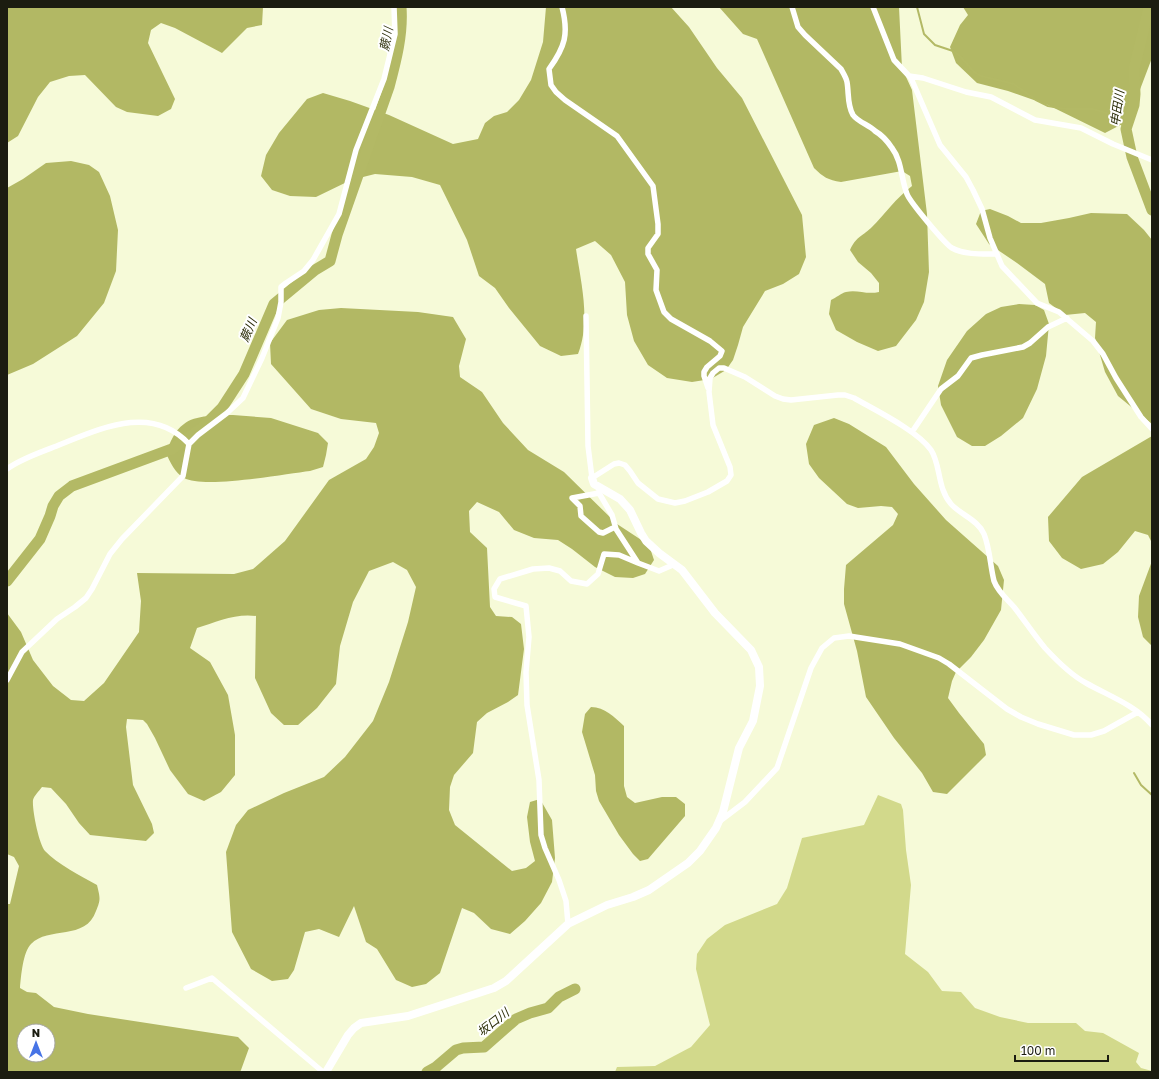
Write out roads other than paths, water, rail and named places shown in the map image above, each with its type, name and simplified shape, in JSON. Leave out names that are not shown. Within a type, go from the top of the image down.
[{"type":"street","points":[[7,680],[22,652],[57,619],[86,598],[110,554],[122,539],[184,476],[189,444],[198,434],[227,413],[243,398],[262,358],[278,318],[281,302],[281,287],[304,270],[313,260],[339,214],[356,150],[384,79],[395,34],[394,7]]},
{"type":"street","points":[[562,7],[566,23],[566,32],[563,47],[549,70],[551,85],[565,100],[617,136],[653,186],[658,234],[648,248],[648,254],[657,270],[656,290],[664,312],[671,319],[710,341],[722,350],[720,356],[707,367],[704,372],[704,376],[709,392],[713,425],[730,467],[730,475],[727,481],[723,484],[685,502],[675,503],[658,499],[638,483],[625,465],[614,464],[592,478]]},
{"type":"street","points":[[792,7],[798,27],[841,69],[844,74],[847,82],[849,104],[853,116],[875,130],[894,149],[908,195],[922,215],[951,247],[963,252],[996,254]]},
{"type":"street","points":[[873,7],[894,60],[908,76],[916,89],[940,145],[966,177],[973,190],[982,209],[996,254],[1002,266],[1037,303],[1059,312],[1093,341],[1103,354],[1116,378],[1141,417],[1152,429]]},
{"type":"street","points":[[908,76],[923,78],[966,92],[991,97],[1035,120],[1081,128],[1113,144],[1152,160]]},
{"type":"street","points":[[586,316],[588,446],[592,478],[612,515],[615,527],[638,563]]},
{"type":"street","points":[[912,432],[941,389],[958,376],[971,358],[1023,347],[1030,343],[1048,327],[1067,318]]},
{"type":"street","points":[[709,392],[710,378],[713,373],[719,368],[724,368],[745,377],[775,396],[783,399],[791,400],[838,395],[854,398],[912,432],[931,450],[940,481],[951,504],[976,522],[983,532],[988,547],[994,580],[998,590],[1013,606],[1045,648],[1067,670],[1085,683],[1124,703],[1145,717],[1152,725]]},
{"type":"street","points":[[7,469],[48,449],[83,435],[123,423],[152,422],[171,428],[180,434],[189,444]]},
{"type":"street","points":[[326,1072],[348,1034],[354,1028],[369,1022],[408,1016],[494,988],[506,980],[568,924],[607,905],[633,897],[649,890],[688,863],[700,851],[718,822],[723,812],[739,748],[753,721],[760,686],[759,667],[751,650],[715,613],[682,570],[658,553],[646,541],[630,510],[620,499],[612,493],[599,490],[572,498],[580,506],[581,516],[599,532],[603,533],[615,527]]},
{"type":"street","points":[[568,924],[566,901],[541,835],[539,780],[526,705],[526,672],[529,637],[526,606],[495,597],[494,589],[500,579],[533,569],[549,568],[560,571],[571,581],[587,584],[598,574],[604,554],[619,556],[659,571],[675,564]]},
{"type":"street","points":[[718,822],[745,802],[777,768],[811,668],[822,648],[834,638],[849,636],[900,644],[939,658],[1007,709],[1021,717],[1074,735],[1091,735],[1104,731],[1138,712]]},
{"type":"street","points":[[186,988],[212,978],[323,1072]]},
{"type":"waterway","name":"蕨川","points":[[7,581],[40,539],[53,506],[59,496],[72,486],[172,449],[202,428],[222,408],[244,374],[274,304],[315,270],[330,261],[337,235],[389,87],[400,37],[401,7]]},
{"type":"waterway","points":[[917,7],[924,34],[935,45],[953,51],[959,55],[974,72],[981,76],[1014,84],[1036,100],[1048,106],[1066,109],[1093,109],[1113,115],[1126,129]]},
{"type":"waterway","name":"申田川","points":[[1149,7],[1134,69],[1134,105],[1126,129],[1132,157],[1152,210]]},
{"type":"waterway","points":[[1134,773],[1141,785],[1152,795]]},
{"type":"waterway","name":"坂口川","points":[[427,1072],[436,1067],[456,1050],[463,1048],[484,1047],[516,1019],[548,1008],[559,997],[575,989]]}]
